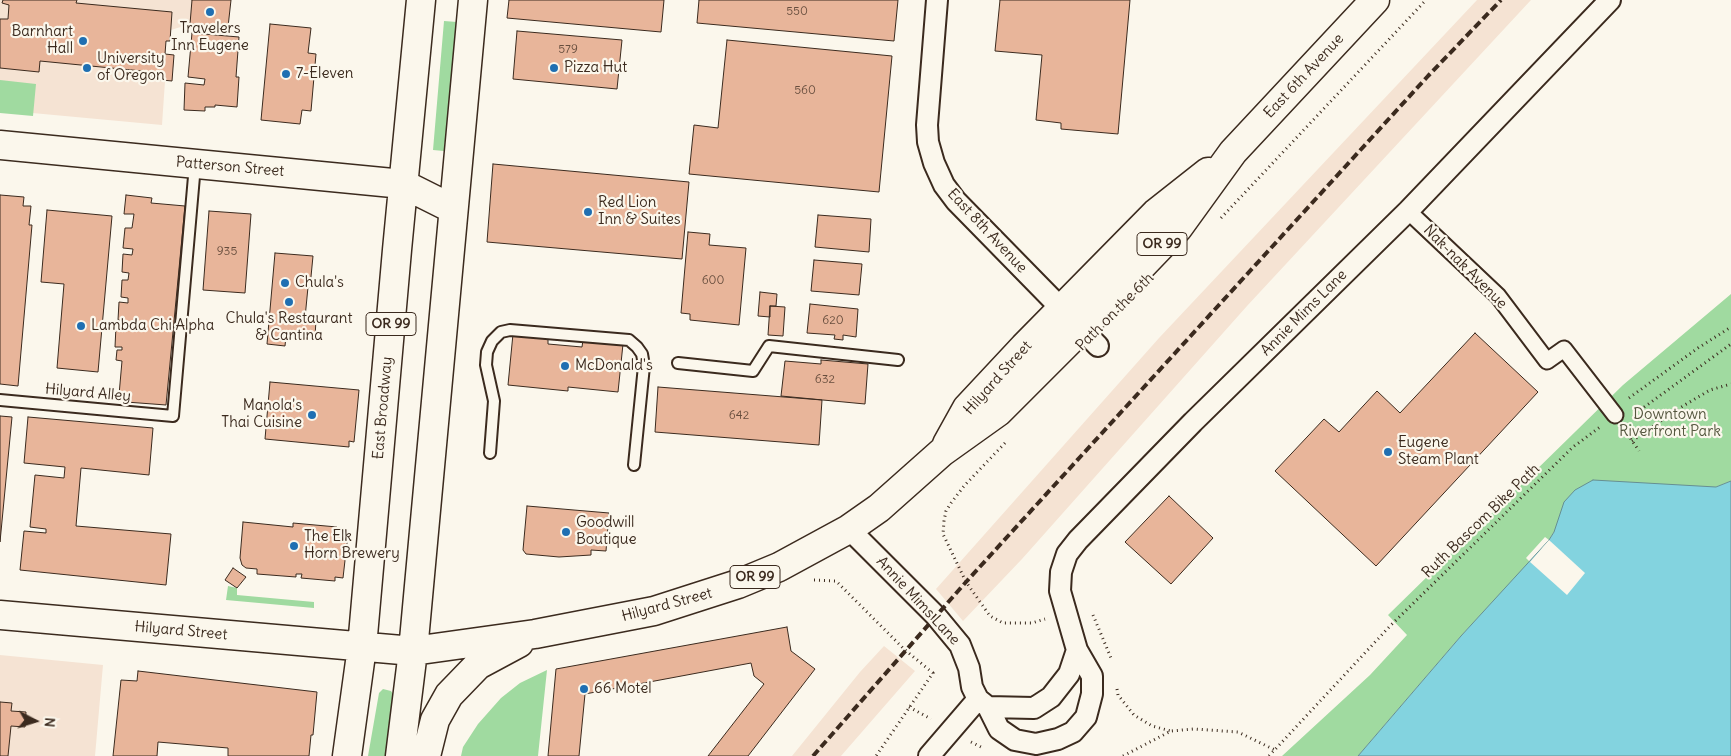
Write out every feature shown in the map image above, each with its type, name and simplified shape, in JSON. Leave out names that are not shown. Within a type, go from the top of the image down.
[{"type":"main road","name":"East Broadway","points":[[347,756],[362,647],[421,0]]},
{"type":"main road","points":[[400,756],[413,651],[473,0]]},
{"type":"main road","name":"East 6th Avenue","points":[[1090,338],[1178,228],[1233,152],[1375,0]]},
{"type":"main road","name":"Patterson Street","points":[[0,145],[403,184],[454,209]]},
{"type":"main road","name":"East 6th Avenue","points":[[1062,310],[1156,213],[1233,152]]},
{"type":"main road","name":"Hilyard Street","points":[[942,452],[967,408],[1024,347],[1062,310]]},
{"type":"main road","name":"Hilyard Street","points":[[0,615],[413,651],[535,634],[654,611],[704,596],[779,567],[849,529],[879,508],[942,452],[998,412],[1090,338]]},
{"type":"main road","name":"OR 99","points":[[426,756],[435,720],[449,695],[478,665],[535,634]]},
{"type":"street","name":"East 8th Avenue","points":[[937,0],[927,126],[928,142],[934,163],[944,185],[956,201],[1090,338]]},
{"type":"street","name":"Annie Mims Lane","points":[[849,529],[936,616],[960,645],[969,668],[972,687],[999,729],[1016,740],[1036,744],[1058,739],[1073,732],[1086,717],[1092,694],[1092,676],[1077,650],[1060,591],[1061,572],[1067,554],[1078,540],[1200,415],[1408,211],[1610,0]]},
{"type":"street","name":"Nak-nak Avenue","points":[[1408,211],[1498,296],[1547,361],[1564,349],[1616,415]]},
{"type":"street","points":[[929,756],[983,703],[1034,708],[1051,698],[1069,674],[1077,650]]},
{"type":"lane","name":"Hilyard Alley","points":[[0,400],[174,416],[195,164]]},
{"type":"lane","points":[[490,452],[494,401],[486,365],[487,352],[492,341],[501,332],[510,330],[629,340],[642,354],[644,366],[634,466]]},
{"type":"lane","points":[[678,363],[753,371],[769,346],[898,360]]},
{"type":"path","points":[[1220,220],[1426,0]]},
{"type":"path","name":"Ruth Bascom Bike Path","points":[[1269,756],[1390,626],[1573,446],[1616,415],[1626,400],[1698,348],[1731,327]]},
{"type":"path","points":[[1616,415],[1634,414],[1731,344]]},
{"type":"path","points":[[1632,441],[1678,408],[1710,390],[1731,384]]},
{"type":"path","points":[[1010,438],[964,486],[951,503],[946,511],[943,534],[966,582],[990,616],[1003,623],[1016,624],[1032,623],[1049,618]]},
{"type":"path","points":[[808,580],[836,581],[905,650],[933,673],[876,756]]},
{"type":"path","points":[[1093,614],[1112,667]]},
{"type":"path","points":[[1116,685],[1118,695],[1134,715],[1152,726],[1171,731],[1194,729],[1238,732],[1275,750]]},
{"type":"path","points":[[909,707],[933,720]]},
{"type":"path","points":[[1123,756],[1171,731]]},
{"type":"shaded area","name":"University of Oregon","points":[[0,0],[192,0],[190,24],[171,30],[170,41],[166,41],[165,54],[174,55],[172,81],[165,81],[162,125],[0,110]]},
{"type":"shaded area","points":[[1477,0],[1531,0],[1247,306],[1022,559],[963,621],[936,589],[1159,338]]},
{"type":"shaded area","points":[[884,646],[915,671],[841,756],[792,756],[860,672]]},
{"type":"shaded area","points":[[0,655],[103,665],[95,756],[0,756]]},
{"type":"green space","points":[[444,21],[457,22],[444,151],[433,150]]},
{"type":"green space","points":[[0,80],[36,84],[33,116],[0,113]]},
{"type":"green space","name":"Downtown Riverfront Park","points":[[1731,294],[1731,481],[1716,487],[1554,532],[1549,540],[1545,537],[1526,558],[1530,562],[1461,636],[1358,756],[1282,756],[1370,675],[1407,635],[1388,615],[1623,385]]},
{"type":"green space","points":[[228,586],[237,588],[237,595],[314,602],[314,608],[226,600]]},
{"type":"green space","points":[[547,670],[538,756],[461,756],[463,747],[478,724],[501,698],[520,683]]},
{"type":"green space","points":[[383,689],[391,691],[394,696],[385,756],[368,756],[379,693]]},
{"type":"water","points":[[1593,480],[1716,487],[1731,481],[1731,756],[1358,756],[1461,636],[1549,540],[1554,532],[1564,502],[1575,490]]},
{"type":"pier","points":[[1549,540],[1585,573],[1567,595],[1530,562]]},
{"type":"building","name":"Barnhart Hall","points":[[3,0],[77,0],[76,3],[172,12],[170,41],[166,41],[165,54],[174,55],[172,81],[152,79],[152,72],[40,61],[39,72],[0,68],[0,19],[8,19],[9,5],[2,3]]},
{"type":"building","name":"Travelers Inn Eugene","points":[[192,0],[231,0],[228,27],[190,24]]},
{"type":"building","points":[[509,0],[664,0],[661,32],[507,18]]},
{"type":"building","points":[[699,0],[898,0],[894,41],[697,23]]},
{"type":"building","points":[[1000,0],[1130,0],[1118,134],[1061,129],[1061,123],[1036,120],[1042,55],[995,51]]},
{"type":"building","points":[[270,24],[311,28],[308,53],[316,54],[311,111],[302,110],[300,124],[261,120]]},
{"type":"building","points":[[517,31],[622,40],[617,89],[513,79]]},
{"type":"building","points":[[192,33],[239,37],[236,77],[239,77],[237,107],[215,105],[215,107],[205,107],[205,111],[184,110],[185,83],[204,85],[205,79],[188,77]]},
{"type":"building","points":[[727,40],[892,56],[879,192],[689,174],[694,125],[718,128]]},
{"type":"building","name":"Red Lion Inn & Suites","points":[[493,164],[689,182],[682,259],[487,242]]},
{"type":"building","points":[[0,195],[24,197],[23,206],[31,206],[29,225],[32,225],[18,386],[0,384]]},
{"type":"building","points":[[126,195],[152,198],[151,203],[185,206],[166,405],[126,402],[126,396],[119,395],[122,361],[116,360],[117,350],[122,350],[122,347],[115,347],[116,326],[126,327],[127,321],[118,320],[119,302],[128,303],[128,298],[121,297],[122,280],[128,280],[129,273],[122,272],[123,254],[132,255],[133,249],[123,248],[125,228],[132,228],[134,214],[124,214]]},
{"type":"building","name":"Lambda Chi Alpha","points":[[47,210],[112,216],[98,372],[57,368],[64,284],[41,282]]},
{"type":"building","points":[[209,211],[251,214],[245,293],[203,290]]},
{"type":"building","points":[[818,215],[871,219],[869,252],[815,247]]},
{"type":"building","points":[[688,232],[710,234],[709,245],[746,248],[739,325],[690,320],[690,314],[681,313]]},
{"type":"building","name":"Chula's Restaurant & Cantina","points":[[275,253],[313,256],[305,318],[316,319],[315,338],[286,336],[285,346],[267,344]]},
{"type":"building","points":[[814,260],[862,264],[859,295],[811,291]]},
{"type":"building","points":[[760,292],[777,294],[776,306],[770,306],[770,317],[758,316]]},
{"type":"building","points":[[810,304],[858,309],[856,337],[843,335],[843,340],[834,339],[835,335],[807,333]]},
{"type":"building","points":[[770,306],[785,307],[783,336],[768,335]]},
{"type":"building","name":"Eugene Steam Plant","points":[[1475,333],[1538,392],[1376,566],[1275,471],[1324,419],[1339,432],[1377,391],[1400,413]]},
{"type":"building","name":"McDonald's","points":[[513,334],[548,338],[548,344],[582,347],[583,340],[623,344],[618,392],[568,387],[568,391],[508,385]]},
{"type":"building","points":[[821,360],[868,364],[865,404],[781,396],[785,361],[821,364]]},
{"type":"building","name":"Manola's Thai Cuisine","points":[[270,382],[359,390],[354,442],[349,441],[349,447],[265,439]]},
{"type":"building","points":[[658,387],[822,400],[819,445],[655,432]]},
{"type":"building","points":[[0,416],[12,417],[0,542]]},
{"type":"building","points":[[28,417],[153,428],[149,475],[81,468],[76,526],[171,534],[166,585],[20,570],[24,531],[46,533],[46,529],[30,527],[35,475],[64,478],[65,467],[24,463]]},
{"type":"building","points":[[1169,496],[1213,538],[1171,584],[1125,542]]},
{"type":"building","name":"Goodwill Boutique","points":[[527,506],[609,513],[606,551],[591,550],[591,555],[559,557],[526,554],[523,550]]},
{"type":"building","name":"The Elk Horn Brewery","points":[[243,522],[293,527],[293,523],[337,527],[337,533],[348,534],[343,578],[335,577],[335,581],[301,578],[302,574],[296,574],[296,577],[257,574],[257,569],[246,568],[242,565],[240,558]]},
{"type":"building","points":[[233,568],[246,577],[237,588],[225,580]]},
{"type":"building","name":"66 Motel","points":[[787,627],[791,651],[815,669],[748,756],[708,756],[764,684],[754,676],[751,663],[585,694],[579,756],[548,756],[556,669]]},
{"type":"building","points":[[138,671],[317,692],[309,756],[228,756],[228,748],[158,742],[157,756],[113,756],[121,680],[137,681]]},
{"type":"building","points":[[0,702],[12,703],[11,711],[26,712],[25,727],[11,726],[8,756],[0,756]]},
{"type":"railway","points":[[813,756],[966,582],[1428,76],[1501,0]]},
{"type":"place","name":"Travelers Inn Eugene","points":[[210,12]]},
{"type":"place","name":"Barnhart Hall","points":[[83,41]]},
{"type":"place","name":"University of Oregon","points":[[87,68]]},
{"type":"place","name":"Pizza Hut","points":[[554,68]]},
{"type":"place","name":"7-Eleven","points":[[286,74]]},
{"type":"place","name":"Red Lion Inn & Suites","points":[[588,212]]},
{"type":"place","name":"Chula's","points":[[285,283]]},
{"type":"place","name":"Chula's Restaurant & Cantina","points":[[289,302]]},
{"type":"place","name":"Lambda Chi Alpha","points":[[81,326]]},
{"type":"place","name":"McDonald's","points":[[565,366]]},
{"type":"place","name":"Manola's Thai Cuisine","points":[[312,415]]},
{"type":"place","name":"Eugene Steam Plant","points":[[1388,452]]},
{"type":"place","name":"Goodwill Boutique","points":[[566,532]]},
{"type":"place","name":"The Elk Horn Brewery","points":[[294,546]]},
{"type":"place","name":"66 Motel","points":[[584,689]]}]
